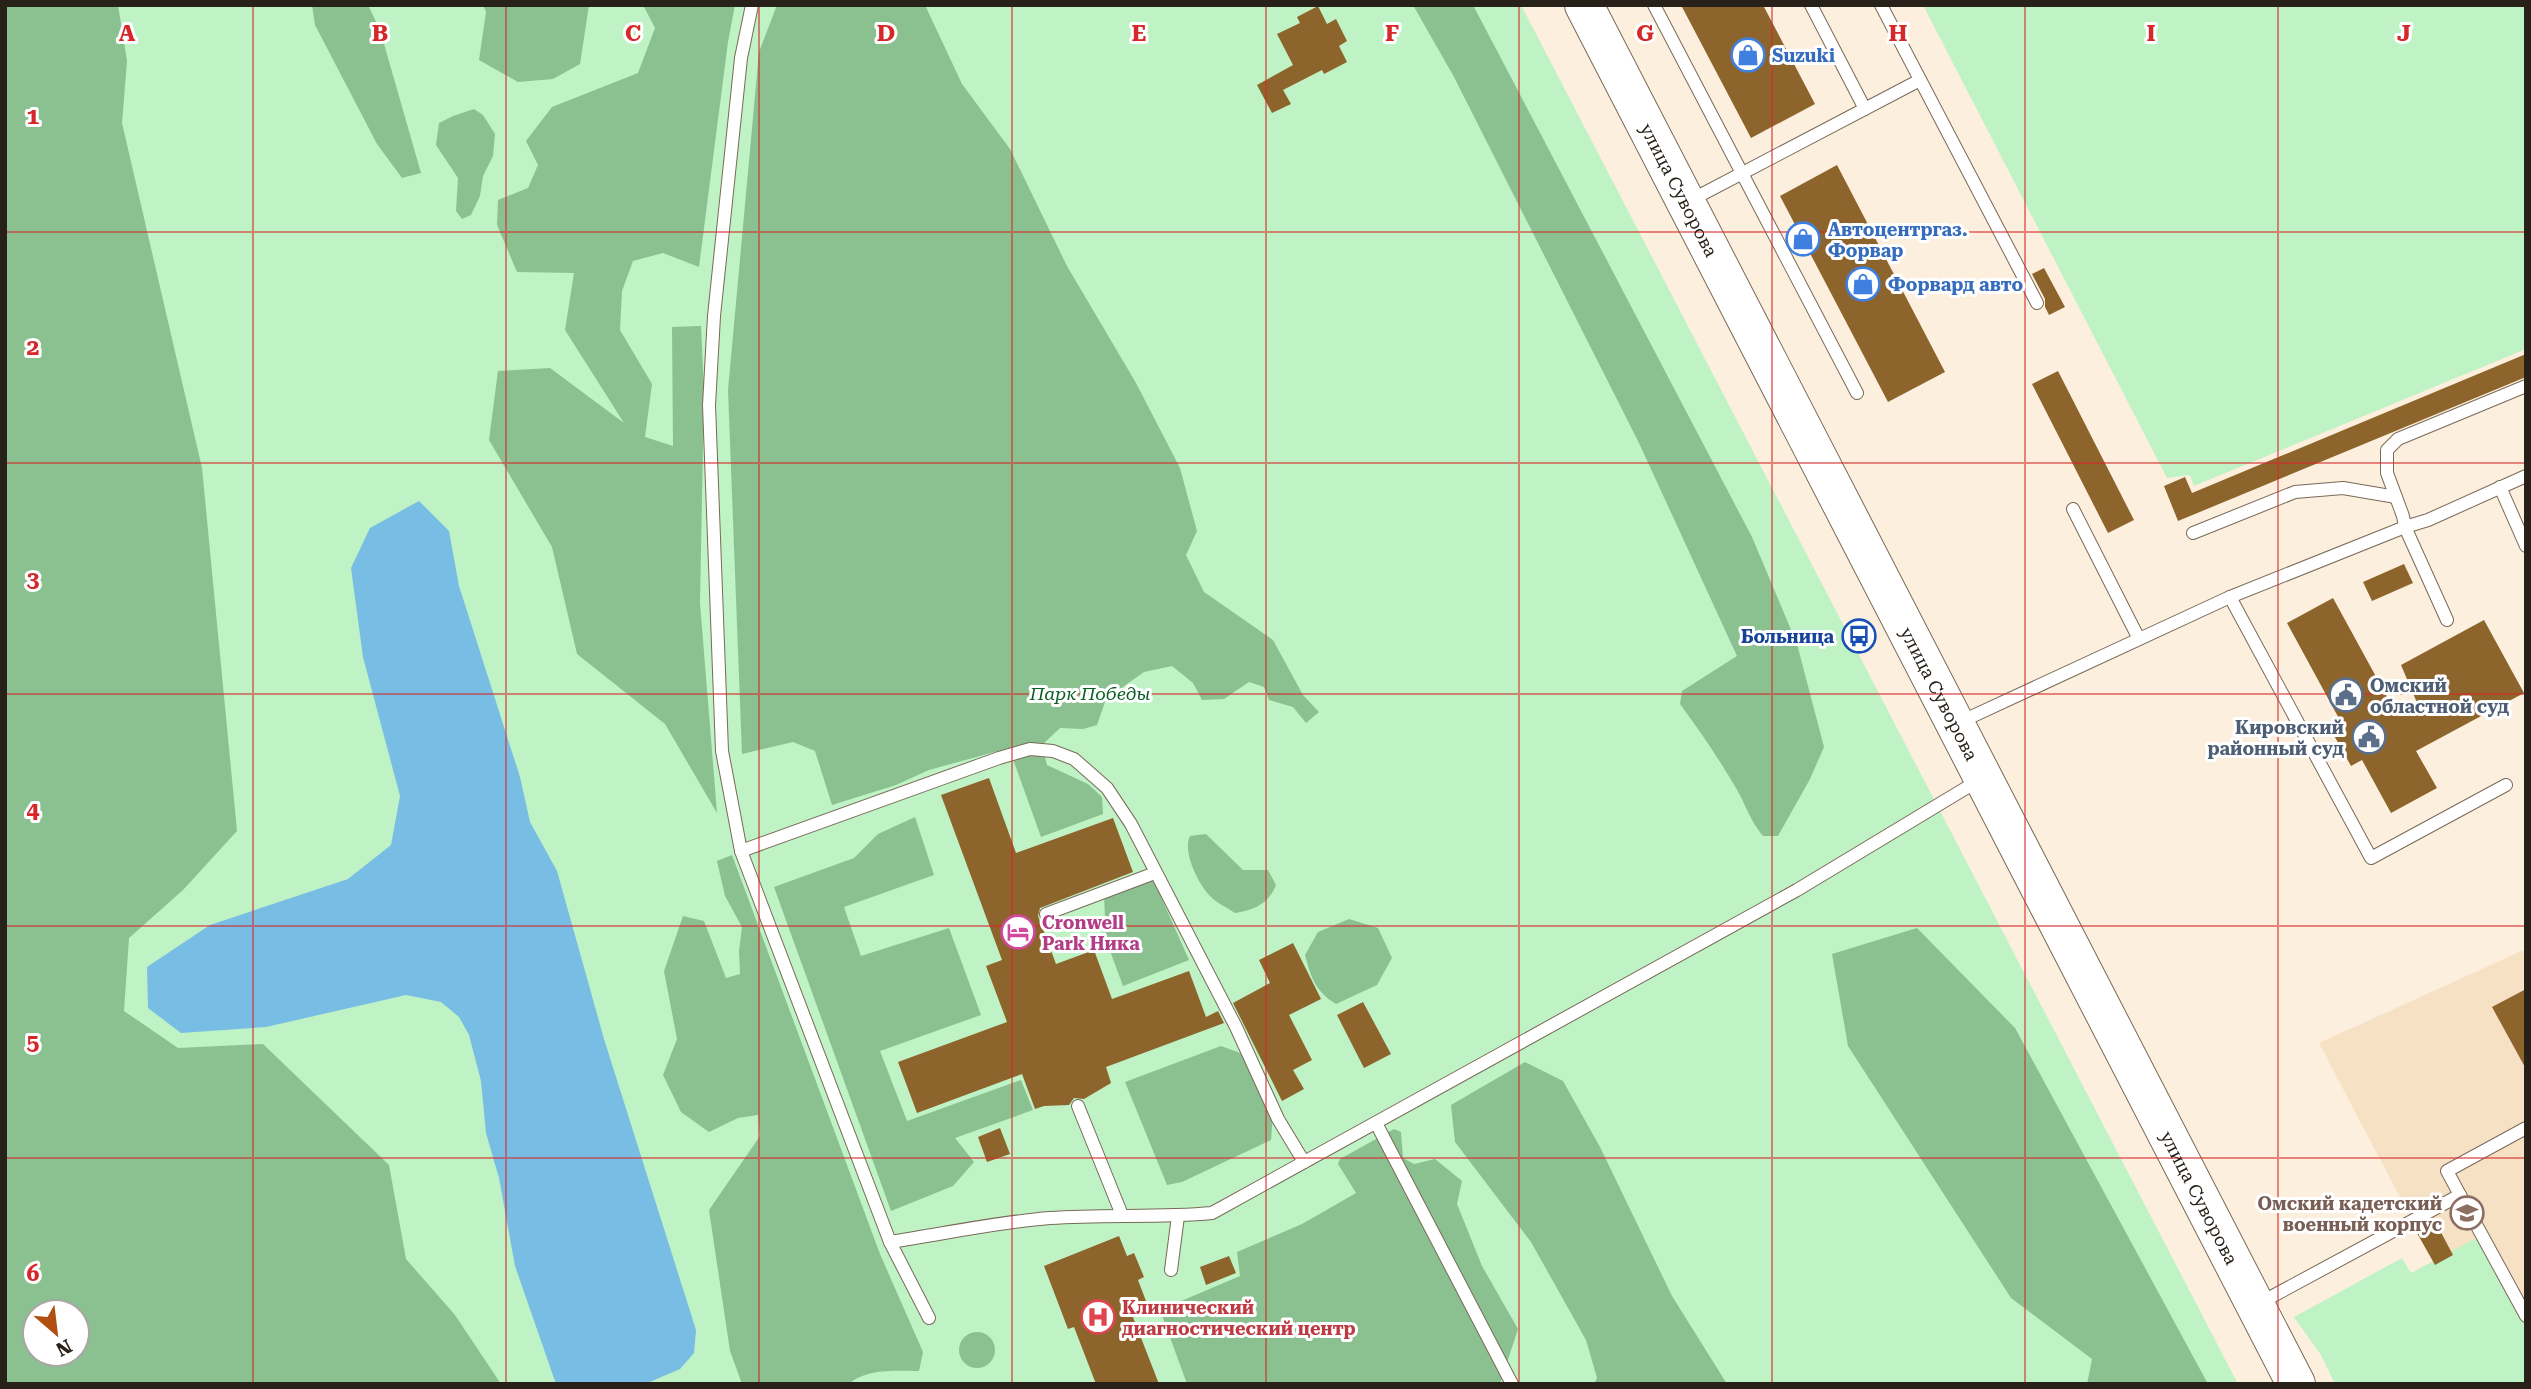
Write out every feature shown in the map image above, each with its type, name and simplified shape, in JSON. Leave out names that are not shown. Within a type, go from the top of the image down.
[{"type":"main road","name":"улица Суворова","points":[[1584,5],[2296,1384]]},
{"type":"lane","points":[[752,5],[739,71],[714,316],[709,405],[722,751],[741,851],[891,1242],[929,1318]]},
{"type":"lane","points":[[1654,5],[1857,393]]},
{"type":"lane","points":[[1811,5],[1865,109]]},
{"type":"lane","points":[[1881,5],[2037,303]]},
{"type":"lane","points":[[1687,202],[1920,80]]},
{"type":"lane","points":[[2447,620],[2405,527],[2387,473],[2387,450],[2398,439],[2526,386]]},
{"type":"lane","points":[[1956,723],[2230,597],[2428,520],[2526,476]]},
{"type":"lane","points":[[2500,486],[2526,546]]},
{"type":"lane","points":[[2193,533],[2295,492],[2343,488],[2396,497]]},
{"type":"lane","points":[[2073,509],[2139,639]]},
{"type":"lane","points":[[2230,597],[2371,858],[2506,785]]},
{"type":"lane","points":[[741,851],[1030,749],[1053,751],[1074,759],[1107,788],[1131,824],[1236,1027],[1278,1119],[1304,1162]]},
{"type":"lane","points":[[891,1242],[1048,1218],[1212,1213],[1797,890],[1984,777]]},
{"type":"lane","points":[[1046,914],[1155,873]]},
{"type":"lane","points":[[1078,1106],[1122,1215]]},
{"type":"lane","points":[[1376,1123],[1512,1384]]},
{"type":"lane","points":[[2526,1128],[2447,1171],[2526,1316]]},
{"type":"lane","points":[[2254,1306],[2460,1195]]},
{"type":"lane","points":[[1171,1270],[1178,1216]]},
{"type":"shaded area","name":"Омский кадетский военный корпус","points":[[2526,949],[2526,1384],[2498,1384],[2319,1043]]},
{"type":"green space","name":"Парк Победы","points":[[5,5],[1521,5],[2238,1384],[5,1384]]},
{"type":"green space","points":[[5,5],[118,5],[127,61],[122,123],[202,468],[237,831],[183,890],[129,938],[124,1011],[178,1048],[263,1044],[389,1165],[406,1259],[455,1315],[501,1384],[5,1384]]},
{"type":"green space","points":[[312,5],[368,5],[380,30],[421,173],[402,178],[377,144],[315,25]]},
{"type":"green space","points":[[483,5],[589,5],[580,64],[553,79],[518,82],[479,60],[486,12]]},
{"type":"green space","points":[[643,5],[735,5],[699,267],[663,253],[633,261],[622,291],[620,330],[652,384],[645,437],[673,446],[672,327],[701,326],[704,392],[700,603],[717,813],[665,724],[577,654],[552,547],[489,440],[498,371],[550,368],[624,423],[565,330],[574,273],[517,272],[497,225],[498,200],[528,188],[538,165],[526,141],[552,107],[638,73],[655,28]]},
{"type":"green space","points":[[777,5],[925,5],[962,84],[1010,149],[1067,266],[1136,383],[1180,468],[1197,531],[1186,555],[1204,592],[1273,640],[1303,695],[1319,712],[1306,723],[1293,707],[1269,700],[1264,687],[1249,682],[1224,699],[1202,700],[1193,683],[1172,666],[1144,672],[1106,699],[1097,725],[1083,729],[1060,728],[1042,745],[1047,765],[1088,784],[1102,797],[1103,814],[1041,837],[1009,748],[929,770],[896,785],[832,805],[815,751],[793,742],[742,754],[728,390],[759,52]]},
{"type":"green space","points":[[1413,5],[1473,5],[1752,537],[1797,644],[1824,747],[1810,779],[1778,836],[1763,836],[1758,830],[1723,766],[1680,704],[1682,691],[1737,656],[1639,443],[1454,77]]},
{"type":"green space","points":[[1923,5],[2526,5],[2526,349],[2194,486],[2190,475],[2167,478]]},
{"type":"green space","points":[[474,109],[483,115],[495,134],[493,156],[483,176],[480,196],[471,215],[462,219],[456,211],[458,178],[436,145],[439,123]]},
{"type":"green space","points":[[915,817],[934,875],[844,907],[861,956],[949,928],[981,1015],[880,1051],[907,1121],[1021,1080],[1033,1110],[955,1138],[974,1162],[953,1186],[891,1211],[774,887],[854,858],[878,834]]},
{"type":"green space","points":[[1206,834],[1243,870],[1268,870],[1276,885],[1265,901],[1255,908],[1235,913],[1206,892],[1193,868],[1188,843],[1190,836]]},
{"type":"green space","points":[[732,855],[880,1254],[923,1352],[919,1371],[873,1373],[849,1384],[742,1384],[730,1351],[709,1210],[760,1136],[758,1115],[738,1118],[709,1132],[681,1112],[663,1075],[677,1039],[664,971],[683,916],[704,921],[726,978],[740,974],[742,927],[725,896],[717,861]]},
{"type":"green space","points":[[1153,879],[1189,960],[1123,986],[1106,940],[1104,896]]},
{"type":"green space","points":[[1349,919],[1378,928],[1392,958],[1377,985],[1336,1004],[1315,984],[1305,955],[1318,932]]},
{"type":"green space","points":[[1917,928],[2015,1028],[2208,1384],[2087,1384],[2092,1359],[2011,1298],[1848,1046],[1832,954]]},
{"type":"green space","points":[[1221,1046],[1243,1054],[1273,1114],[1271,1140],[1182,1182],[1167,1185],[1125,1082]]},
{"type":"green space","points":[[1525,1062],[1563,1081],[1600,1147],[1672,1296],[1727,1384],[1594,1384],[1597,1378],[1586,1340],[1531,1242],[1455,1142],[1451,1105]]},
{"type":"green space","points":[[1394,1129],[1401,1132],[1403,1158],[1414,1164],[1435,1159],[1462,1181],[1457,1204],[1482,1266],[1518,1329],[1500,1384],[1187,1384],[1160,1310],[1240,1276],[1237,1252],[1302,1224],[1356,1193],[1338,1164],[1340,1159]]},
{"type":"green space","points":[[2478,1237],[2526,1326],[2526,1384],[2335,1384],[2321,1355],[2294,1317],[2402,1258],[2411,1273]]},
{"type":"green space","points":[[977,1332],[990,1337],[995,1350],[990,1363],[977,1368],[964,1363],[959,1350],[964,1337]]},
{"type":"water","points":[[419,501],[449,531],[459,586],[520,777],[530,822],[557,871],[604,1039],[696,1330],[694,1353],[680,1369],[645,1384],[556,1384],[515,1266],[499,1178],[486,1133],[481,1081],[469,1035],[459,1017],[441,1002],[406,995],[266,1027],[181,1033],[148,1008],[147,967],[210,925],[348,879],[391,845],[400,796],[363,657],[351,568],[370,528]]},
{"type":"building","name":"Suzuki","points":[[1681,5],[1763,5],[1815,104],[1751,138]]},
{"type":"building","points":[[1318,6],[1327,24],[1336,19],[1347,41],[1339,46],[1347,62],[1324,74],[1322,70],[1283,90],[1291,104],[1272,113],[1257,85],[1293,65],[1277,34],[1300,23],[1297,17]]},
{"type":"building","name":"Форвард авто","points":[[1837,165],[1945,372],[1888,402],[1780,196]]},
{"type":"building","points":[[2044,268],[2065,307],[2049,315],[2045,299],[2032,274]]},
{"type":"building","points":[[2526,354],[2526,377],[2178,521],[2164,486],[2185,477],[2192,493]]},
{"type":"building","points":[[2058,371],[2134,520],[2108,533],[2032,384]]},
{"type":"building","points":[[2404,564],[2413,583],[2372,601],[2363,582]]},
{"type":"building","points":[[2333,598],[2397,715],[2418,705],[2401,665],[2484,620],[2524,693],[2416,751],[2437,788],[2391,813],[2362,760],[2351,766],[2331,730],[2342,724],[2287,623]]},
{"type":"building","name":"Cronwell Park Ника","points":[[989,778],[1016,853],[1113,818],[1133,872],[1040,908],[1038,916],[1056,964],[1094,950],[1112,999],[1189,971],[1206,1017],[1218,1011],[1224,1023],[1106,1067],[1111,1083],[1084,1099],[1074,1098],[1069,1105],[1035,1109],[1022,1074],[917,1113],[898,1062],[1007,1022],[986,966],[1002,960],[941,795]]},
{"type":"building","points":[[1293,943],[1321,999],[1289,1015],[1312,1060],[1293,1070],[1304,1089],[1282,1101],[1233,1003],[1270,983],[1259,960]]},
{"type":"building","points":[[2526,989],[2526,1069],[2492,1007]]},
{"type":"building","points":[[1363,1002],[1391,1054],[1364,1068],[1337,1015]]},
{"type":"building","points":[[1000,1128],[1010,1154],[987,1162],[978,1137]]},
{"type":"building","points":[[2436,1223],[2453,1255],[2435,1265],[2417,1233]]},
{"type":"building","name":"Клинический диагностический центр","points":[[1119,1236],[1127,1256],[1134,1253],[1144,1277],[1138,1280],[1146,1301],[1129,1307],[1159,1384],[1096,1384],[1074,1327],[1068,1329],[1044,1266]]},
{"type":"building","points":[[1229,1256],[1236,1273],[1206,1285],[1200,1267]]},
{"type":"place","name":"Suzuki","points":[[1748,55]]},
{"type":"place","name":"Автоцентргаз. Форвар","points":[[1803,239]]},
{"type":"place","name":"Форвард авто","points":[[1863,284]]},
{"type":"place","name":"Больница","points":[[1859,636]]},
{"type":"place","name":"Омский областной суд","points":[[2346,695]]},
{"type":"place","name":"Кировский районный суд","points":[[2369,737]]},
{"type":"place","name":"Cronwell Park Ника","points":[[1018,932]]},
{"type":"place","name":"Омский кадетский военный корпус","points":[[2467,1213]]},
{"type":"place","name":"Клинический диагностический центр","points":[[1098,1317]]}]
